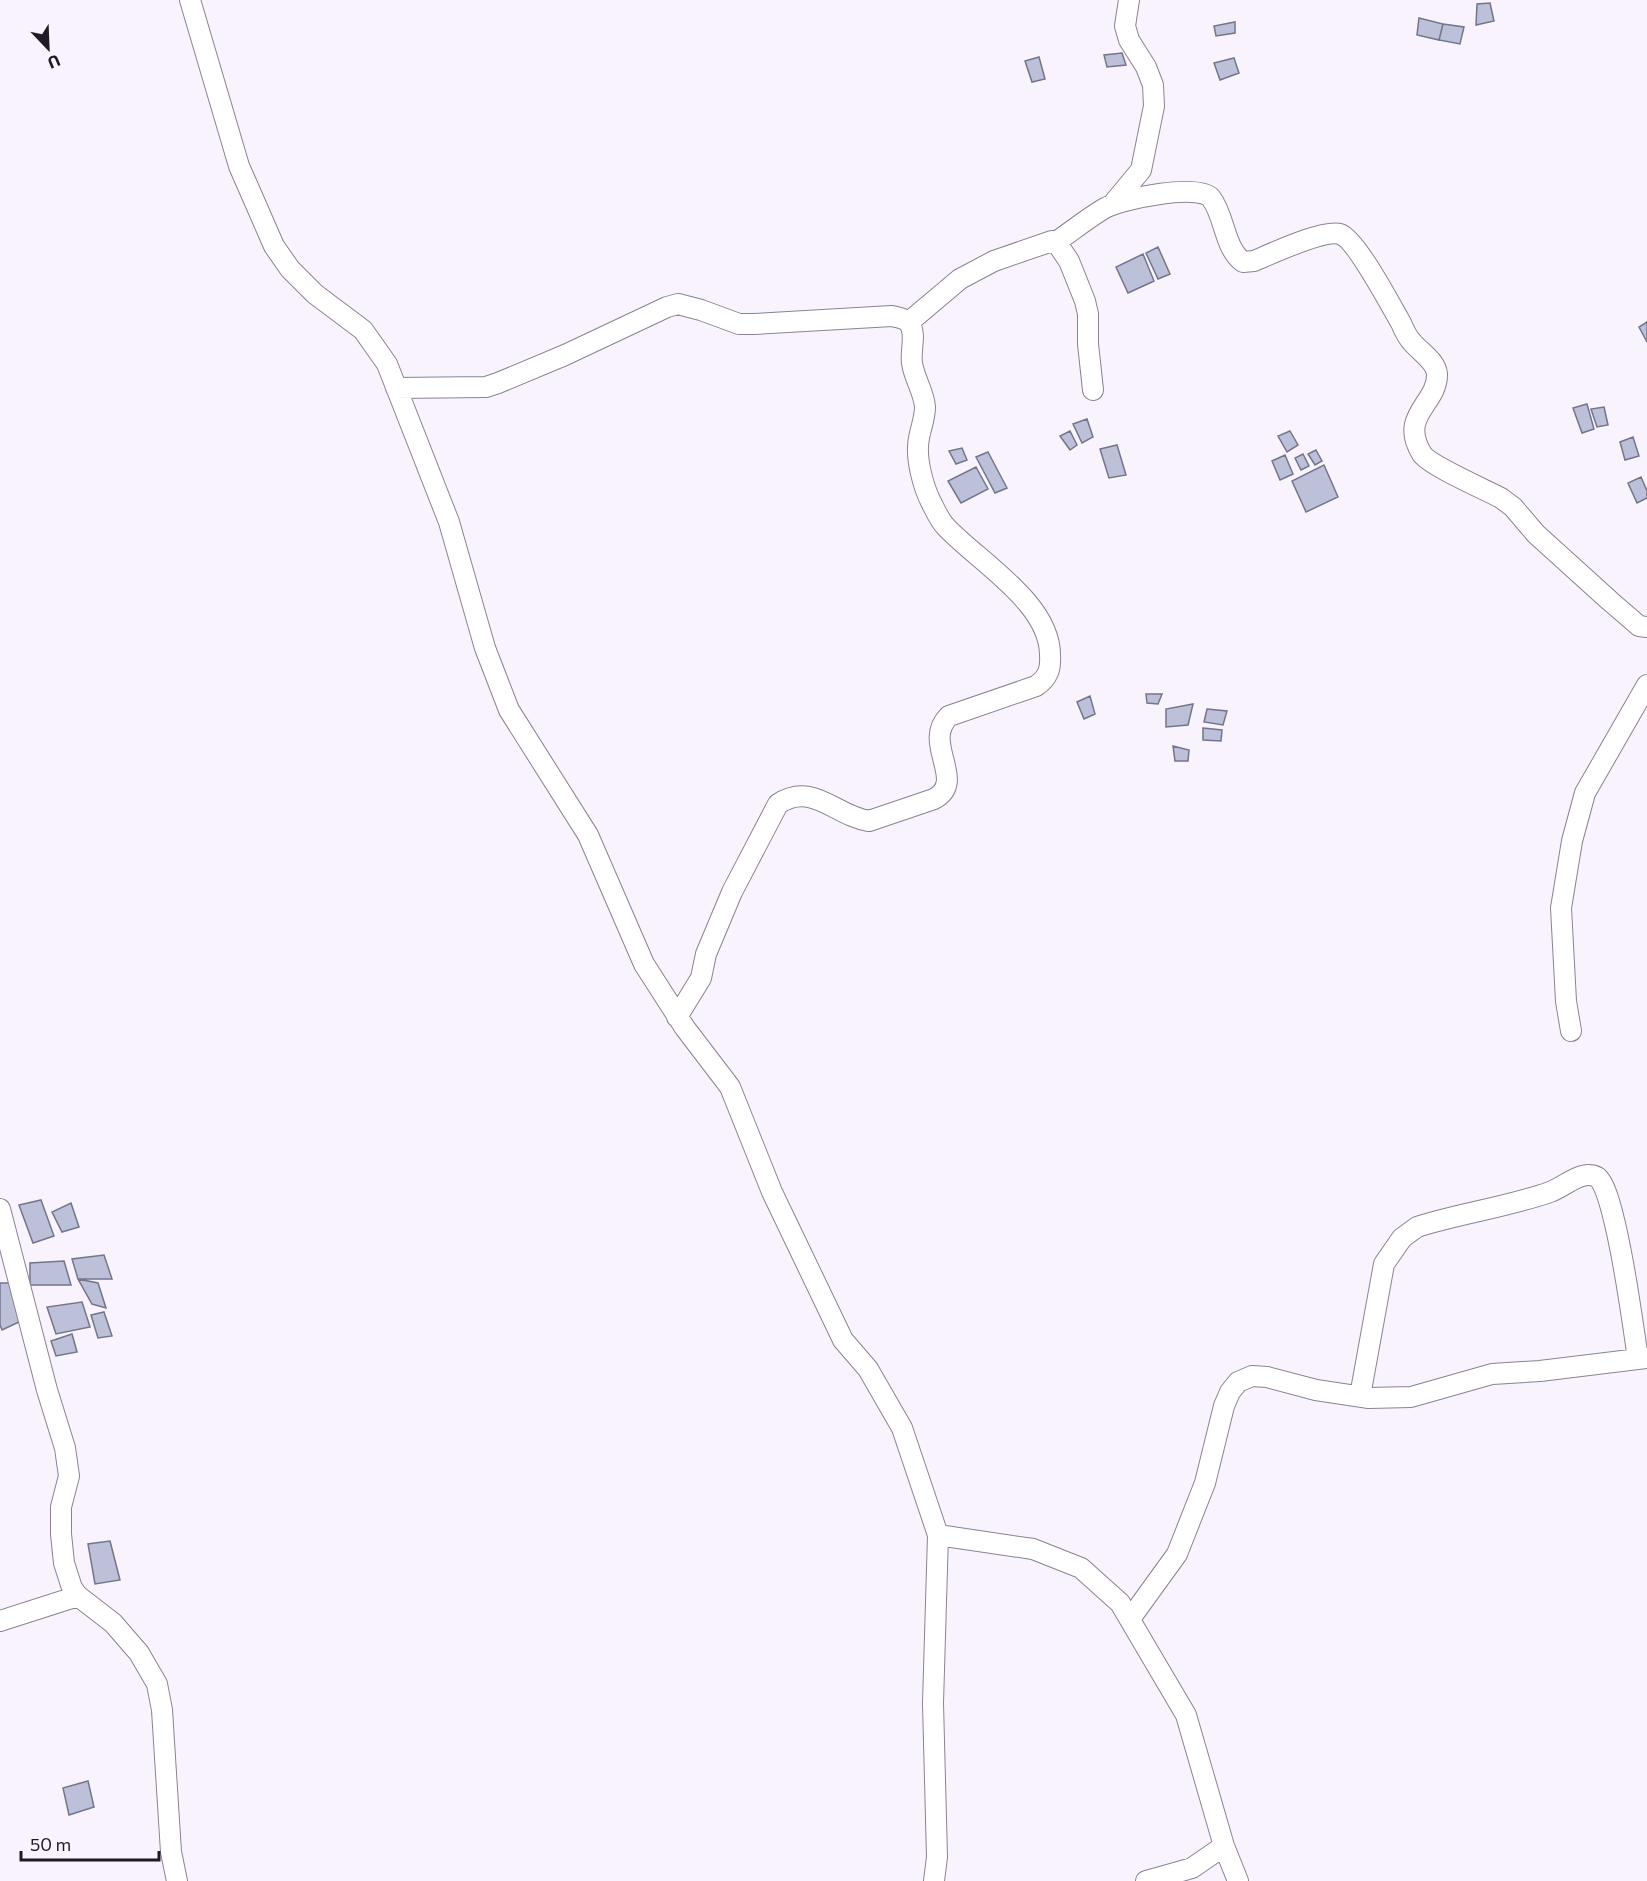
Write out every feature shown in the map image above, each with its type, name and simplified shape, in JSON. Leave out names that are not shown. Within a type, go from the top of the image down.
[{"type":"street","points":[[190,0],[239,166],[274,246],[290,269],[315,294],[363,330],[387,364],[449,522],[485,648],[509,710],[588,835],[644,964],[685,1029],[730,1087],[772,1192],[843,1340],[868,1369],[902,1428],[938,1535],[933,1703],[937,1857],[934,1881]]},
{"type":"street","points":[[1112,205],[1141,170],[1154,106],[1153,85],[1146,67],[1128,40],[1125,26],[1129,0]]},
{"type":"street","points":[[909,322],[960,279],[994,261],[1052,241],[1056,242],[1112,205],[1166,192],[1204,192],[1210,196],[1234,255],[1243,262],[1254,261],[1323,234],[1341,234],[1350,240],[1381,288],[1410,341],[1435,366],[1437,375],[1434,386],[1414,424],[1414,434],[1423,456],[1501,498],[1513,507],[1536,534],[1610,601],[1639,626],[1647,627]]},
{"type":"street","points":[[1056,242],[1069,261],[1085,301],[1088,314],[1088,344],[1093,390]]},
{"type":"street","points":[[396,388],[486,387],[678,304],[740,324],[892,316],[909,322],[913,335],[912,362],[925,403],[925,416],[918,441],[921,480],[944,525],[1009,583],[1035,612],[1043,626],[1050,649],[1048,673],[1044,681],[1036,686],[950,716],[943,722],[939,731],[939,742],[948,779],[947,787],[942,795],[934,799],[869,821],[802,795],[788,797],[778,804],[732,892],[706,954],[701,978],[677,1017]]},
{"type":"street","points":[[1571,1031],[1566,1001],[1561,908],[1572,841],[1585,793],[1647,685]]},
{"type":"street","points":[[1130,1619],[1177,1554],[1205,1483],[1224,1406],[1230,1392],[1238,1382],[1252,1376],[1259,1376],[1316,1390],[1360,1396],[1411,1397],[1492,1374],[1540,1371],[1643,1358],[1614,1218],[1602,1182],[1598,1177],[1582,1176],[1551,1191],[1417,1227],[1402,1238],[1384,1264],[1360,1396]]},
{"type":"street","points":[[0,1209],[47,1390],[65,1448],[69,1476],[61,1507],[61,1534],[64,1563],[72,1588],[78,1596],[113,1623],[139,1653],[157,1684],[162,1710],[171,1852],[177,1881]]},
{"type":"street","points":[[938,1535],[1033,1549],[1081,1568],[1120,1603],[1185,1714],[1224,1846],[1238,1881]]},
{"type":"street","points":[[0,1621],[78,1596]]},
{"type":"street","points":[[1146,1881],[1192,1868],[1224,1846]]},
{"type":"building","points":[[1490,3],[1494,21],[1476,25],[1477,4]]},
{"type":"building","points":[[1419,18],[1443,24],[1439,40],[1417,35]]},
{"type":"building","points":[[1235,22],[1235,33],[1216,36],[1214,26]]},
{"type":"building","points":[[1443,24],[1464,27],[1460,44],[1439,40]]},
{"type":"building","points":[[1122,53],[1126,65],[1107,67],[1104,55]]},
{"type":"building","points":[[1039,57],[1045,79],[1032,82],[1025,61]]},
{"type":"building","points":[[1234,58],[1239,73],[1220,80],[1214,63]]},
{"type":"building","points":[[1158,247],[1170,274],[1158,279],[1146,253]]},
{"type":"building","points":[[1143,254],[1154,281],[1128,293],[1116,267]]},
{"type":"building","points":[[1647,322],[1647,342],[1639,327]]},
{"type":"building","points":[[1587,404],[1594,429],[1582,433],[1573,408]]},
{"type":"building","points":[[1604,407],[1608,425],[1597,427],[1591,409]]},
{"type":"building","points":[[1087,419],[1093,437],[1082,443],[1073,424]]},
{"type":"building","points":[[1070,431],[1077,445],[1070,450],[1060,436]]},
{"type":"building","points":[[1290,431],[1298,445],[1287,452],[1278,436]]},
{"type":"building","points":[[1633,437],[1639,456],[1625,460],[1620,442]]},
{"type":"building","points":[[1117,445],[1126,475],[1109,478],[1100,449]]},
{"type":"building","points":[[962,448],[967,460],[956,464],[949,451]]},
{"type":"building","points":[[1316,450],[1322,461],[1315,465],[1308,454]]},
{"type":"building","points":[[988,452],[1007,488],[995,493],[976,457]]},
{"type":"building","points":[[1303,454],[1309,466],[1301,470],[1295,458]]},
{"type":"building","points":[[1285,455],[1293,474],[1280,480],[1272,461]]},
{"type":"building","points":[[1324,465],[1338,497],[1306,512],[1292,481]]},
{"type":"building","points":[[976,467],[988,489],[961,503],[948,481]]},
{"type":"building","points":[[1641,477],[1647,491],[1647,498],[1637,503],[1628,483]]},
{"type":"building","points":[[1146,694],[1162,694],[1158,704],[1147,703]]},
{"type":"building","points":[[1090,696],[1095,714],[1084,719],[1077,702]]},
{"type":"building","points":[[1193,704],[1188,725],[1166,727],[1166,709]]},
{"type":"building","points":[[1207,709],[1227,711],[1223,725],[1204,722]]},
{"type":"building","points":[[1203,728],[1222,730],[1221,741],[1203,740]]},
{"type":"building","points":[[1173,746],[1189,750],[1188,761],[1175,761]]},
{"type":"building","points":[[41,1200],[54,1236],[33,1243],[19,1205]]},
{"type":"building","points":[[71,1203],[79,1227],[62,1232],[52,1212]]},
{"type":"building","points":[[104,1255],[112,1279],[78,1279],[72,1259]]},
{"type":"building","points":[[64,1261],[71,1285],[30,1285],[30,1263]]},
{"type":"building","points":[[78,1279],[98,1283],[106,1308],[92,1304]]},
{"type":"building","points":[[0,1283],[12,1283],[21,1321],[2,1330],[0,1325]]},
{"type":"building","points":[[82,1302],[90,1327],[56,1334],[47,1307]]},
{"type":"building","points":[[104,1312],[112,1336],[98,1338],[91,1315]]},
{"type":"building","points":[[72,1334],[77,1352],[56,1356],[51,1341]]},
{"type":"building","points":[[110,1541],[120,1580],[95,1584],[88,1544]]},
{"type":"building","points":[[88,1781],[94,1807],[69,1815],[63,1788]]}]
